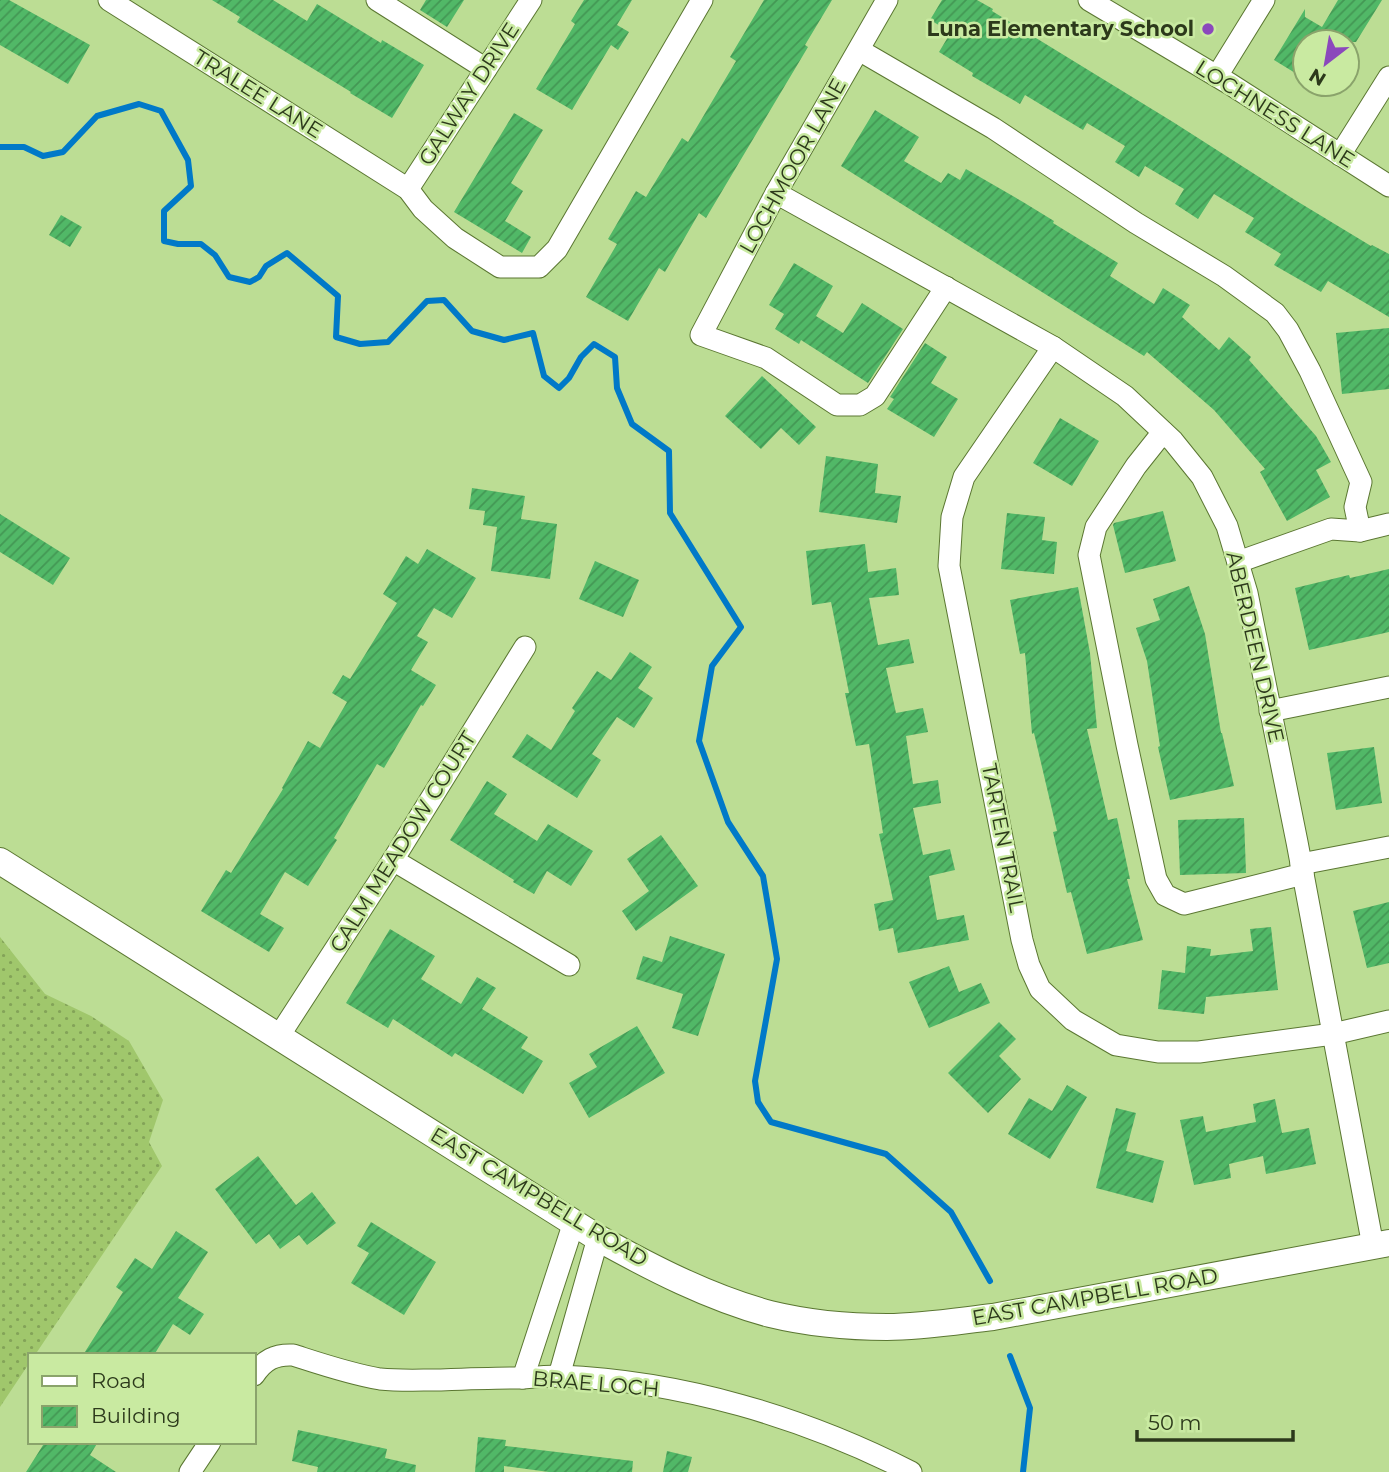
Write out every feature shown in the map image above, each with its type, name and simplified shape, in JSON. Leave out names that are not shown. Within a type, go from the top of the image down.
[{"type":"main road","name":"EAST CAMPBELL ROAD","points":[[0,861],[626,1254],[699,1289],[768,1313],[804,1321],[887,1327],[933,1324],[993,1317],[1381,1245]]},
{"type":"street","name":"TRALEE LANE","points":[[109,0],[408,188],[423,209],[454,238],[500,267],[539,267],[557,249],[702,0]]},
{"type":"street","points":[[377,0],[486,69]]},
{"type":"street","name":"GALWAY DRIVE","points":[[408,188],[531,0]]},
{"type":"street","name":"LOCHMOOR LANE","points":[[887,0],[776,193],[701,335],[766,358],[837,405],[860,405],[875,396],[946,288]]},
{"type":"street","name":"LOCHNESS LANE","points":[[1089,0],[1217,76],[1389,186]]},
{"type":"street","points":[[1217,76],[1264,0]]},
{"type":"street","points":[[859,50],[993,128],[1136,223],[1224,275],[1275,313],[1288,330],[1310,371],[1360,482],[1355,507],[1360,531]]},
{"type":"street","points":[[1340,155],[1389,77]]},
{"type":"street","name":"ABERDEEN DRIVE","points":[[776,193],[1053,347],[1125,396],[1173,441],[1202,477],[1227,526],[1247,593],[1333,1034],[1381,1245]]},
{"type":"street","name":"TARTEN TRAIL","points":[[1053,347],[964,477],[951,517],[949,566],[1022,940],[1040,989],[1073,1020],[1116,1045],[1158,1052],[1199,1052],[1333,1034],[1389,1021]]},
{"type":"street","points":[[1163,432],[1101,517],[1089,555],[1156,879],[1165,895],[1184,904],[1389,846]]},
{"type":"street","points":[[1238,562],[1331,529],[1360,531],[1389,524]]},
{"type":"street","name":"CALM MEADOW COURT","points":[[279,1036],[526,648]]},
{"type":"street","points":[[1270,711],[1389,687]]},
{"type":"street","points":[[393,860],[569,965]]},
{"type":"street","points":[[523,1378],[573,1222]]},
{"type":"street","points":[[559,1376],[598,1237]]},
{"type":"street","name":"BRAE LOCH","points":[[256,1372],[270,1358],[293,1355],[382,1379],[559,1376],[661,1387],[793,1421],[871,1452],[911,1472]]},
{"type":"street","points":[[190,1472],[209,1444]]},
{"type":"green space","points":[[0,937],[45,994],[91,1016],[129,1041],[163,1100],[149,1142],[162,1166],[36,1353],[28,1353],[28,1365],[0,1407]]},
{"type":"building","points":[[0,0],[9,0],[90,45],[68,84],[0,45]]},
{"type":"building","points":[[212,0],[273,0],[307,21],[317,4],[381,43],[382,40],[424,65],[392,118],[237,22],[240,17]]},
{"type":"building","points":[[426,0],[464,0],[447,27],[420,10]]},
{"type":"building","points":[[584,0],[632,0],[617,25],[629,32],[618,50],[611,45],[572,110],[536,89],[575,24],[571,21]]},
{"type":"building","points":[[764,0],[832,0],[805,45],[808,47],[706,218],[699,213],[665,272],[659,268],[628,321],[586,297],[617,244],[608,239],[636,191],[646,197],[682,138],[688,142],[736,61],[730,57]]},
{"type":"building","points":[[942,0],[977,0],[993,9],[992,11],[1295,200],[1389,254],[1389,317],[1328,281],[1321,292],[1274,265],[1281,254],[1245,232],[1254,218],[1214,194],[1198,219],[1175,204],[1184,189],[1145,166],[1139,177],[1115,162],[1125,146],[1087,123],[1083,130],[1025,95],[1020,104],[972,76],[973,73],[939,52],[951,32],[930,20]]},
{"type":"building","points":[[1338,0],[1382,0],[1361,34],[1361,28],[1293,28],[1305,9],[1305,17],[1322,27]]},
{"type":"building","points":[[1291,32],[1291,70],[1274,60]]},
{"type":"building","points":[[875,110],[919,137],[904,161],[941,183],[948,173],[960,180],[966,169],[1118,263],[1110,276],[1154,304],[1163,288],[1190,305],[1182,317],[1219,350],[1229,337],[1251,357],[1249,360],[1316,436],[1331,462],[1316,470],[1330,497],[1287,521],[1260,472],[1265,469],[1214,410],[1147,352],[1144,356],[841,166]]},
{"type":"building","points":[[514,113],[543,130],[511,183],[523,191],[505,221],[531,237],[522,253],[454,212]]},
{"type":"building","points":[[61,215],[82,227],[70,247],[49,235]]},
{"type":"building","points":[[794,263],[833,286],[816,316],[843,333],[862,303],[903,329],[868,383],[801,340],[799,344],[775,329],[784,314],[769,305]]},
{"type":"building","points":[[1389,328],[1389,389],[1342,394],[1336,333]]},
{"type":"building","points":[[925,343],[947,357],[931,383],[958,399],[934,437],[887,409],[894,399],[890,397]]},
{"type":"building","points":[[762,376],[816,427],[799,445],[781,428],[761,449],[725,416]]},
{"type":"building","points":[[1060,418],[1099,441],[1072,486],[1033,463]]},
{"type":"building","points":[[826,456],[878,464],[875,493],[901,496],[897,523],[819,512]]},
{"type":"building","points":[[472,488],[525,496],[521,519],[557,524],[550,579],[491,571],[497,527],[483,525],[485,511],[469,509]]},
{"type":"building","points":[[1163,511],[1176,561],[1125,573],[1114,523]]},
{"type":"building","points":[[1007,513],[1045,517],[1042,540],[1057,542],[1054,574],[1001,569]]},
{"type":"building","points":[[0,514],[70,558],[53,585],[0,552]]},
{"type":"building","points":[[865,544],[868,572],[896,568],[899,595],[869,598],[878,645],[909,639],[914,663],[886,668],[896,713],[923,708],[928,732],[906,736],[913,784],[938,780],[941,803],[913,808],[923,855],[950,849],[955,870],[929,876],[937,920],[964,915],[969,940],[898,953],[893,928],[879,931],[874,904],[893,900],[879,834],[883,833],[869,744],[856,746],[845,693],[849,693],[831,602],[812,605],[806,551]]},
{"type":"building","points":[[427,549],[476,578],[452,618],[434,608],[417,636],[428,642],[411,670],[436,685],[384,768],[377,764],[334,838],[337,840],[308,886],[285,872],[260,914],[284,928],[269,952],[201,911],[226,870],[231,873],[283,789],[308,741],[320,748],[347,702],[332,693],[343,675],[350,679],[397,603],[383,594],[406,556],[418,564]]},
{"type":"building","points":[[595,561],[639,580],[623,617],[579,599]]},
{"type":"building","points":[[1389,569],[1389,632],[1309,650],[1295,588]]},
{"type":"building","points":[[1189,586],[1205,634],[1221,733],[1234,786],[1170,800],[1158,747],[1160,746],[1147,661],[1136,628],[1160,620],[1153,599]]},
{"type":"building","points":[[1078,587],[1090,653],[1097,728],[1087,729],[1108,820],[1117,818],[1130,879],[1127,879],[1143,940],[1087,954],[1071,892],[1067,893],[1053,832],[1057,831],[1034,733],[1032,734],[1025,653],[1020,654],[1010,600]]},
{"type":"building","points":[[630,652],[652,667],[638,688],[653,698],[634,728],[617,717],[592,754],[601,760],[577,798],[512,757],[527,734],[551,750],[575,711],[572,708],[597,671],[611,680]]},
{"type":"building","points":[[1374,747],[1382,803],[1336,810],[1327,753]]},
{"type":"building","points":[[487,781],[507,794],[494,814],[537,841],[548,824],[593,851],[571,886],[547,871],[534,894],[450,840]]},
{"type":"building","points":[[1244,818],[1246,873],[1180,875],[1178,820]]},
{"type":"building","points":[[661,835],[698,886],[636,931],[622,911],[649,891],[627,859]]},
{"type":"building","points":[[1389,902],[1389,963],[1367,968],[1353,911]]},
{"type":"building","points":[[1271,927],[1278,990],[1206,997],[1204,1014],[1158,1009],[1162,970],[1185,973],[1187,946],[1211,949],[1210,956],[1253,951],[1250,929]]},
{"type":"building","points":[[390,929],[435,956],[421,979],[461,1004],[477,977],[496,988],[482,1009],[528,1037],[521,1048],[543,1061],[523,1094],[455,1053],[452,1057],[393,1019],[388,1028],[346,1003]]},
{"type":"building","points":[[670,936],[725,954],[698,1036],[672,1028],[683,994],[636,979],[643,956],[662,962]]},
{"type":"building","points":[[949,966],[959,992],[981,983],[990,1003],[929,1028],[909,982]]},
{"type":"building","points":[[999,1022],[1016,1039],[999,1056],[1021,1079],[988,1113],[948,1073]]},
{"type":"building","points":[[637,1026],[665,1073],[589,1118],[569,1083],[597,1067],[589,1054]]},
{"type":"building","points":[[1067,1085],[1087,1097],[1050,1159],[1008,1134],[1029,1098],[1052,1111]]},
{"type":"building","points":[[1275,1099],[1282,1133],[1309,1128],[1316,1164],[1266,1174],[1263,1156],[1229,1164],[1231,1178],[1194,1185],[1180,1120],[1203,1116],[1206,1132],[1256,1122],[1253,1104]]},
{"type":"building","points":[[1116,1108],[1136,1113],[1126,1151],[1164,1161],[1153,1203],[1096,1188]]},
{"type":"building","points":[[258,1156],[296,1205],[312,1192],[336,1223],[307,1245],[299,1235],[280,1249],[269,1234],[256,1244],[215,1189]]},
{"type":"building","points":[[371,1222],[436,1262],[404,1315],[351,1283],[369,1253],[357,1246]]},
{"type":"building","points":[[176,1231],[208,1252],[178,1298],[204,1314],[190,1335],[173,1324],[155,1353],[84,1353],[123,1292],[116,1287],[135,1258],[152,1269]]},
{"type":"building","points":[[298,1430],[387,1449],[385,1458],[416,1465],[415,1472],[317,1472],[318,1467],[292,1461]]},
{"type":"building","points":[[478,1437],[506,1440],[505,1446],[633,1461],[632,1472],[549,1472],[504,1466],[504,1472],[475,1472]]},
{"type":"building","points":[[44,1444],[97,1444],[90,1455],[116,1472],[26,1472]]},
{"type":"building","points":[[667,1451],[692,1457],[688,1472],[663,1472]]},
{"type":"waterway","points":[[0,147],[24,147],[43,156],[63,152],[97,116],[139,104],[161,111],[188,160],[191,186],[164,211],[164,241],[201,244],[215,255],[229,277],[250,282],[259,277],[266,266],[287,253],[338,296],[336,337],[360,344],[388,342],[427,301],[444,300],[472,331],[504,340],[533,333],[544,376],[559,388],[594,344],[615,357],[617,388],[632,424],[669,451],[670,513],[741,627],[712,666],[699,741],[728,822],[763,876],[777,959],[755,1081],[758,1102],[771,1122],[886,1154],[951,1212],[990,1281]]},
{"type":"waterway","points":[[1010,1356],[1030,1408],[1023,1472]]},
{"type":"place","name":"Luna Elementary School","points":[[1208,29]]}]
